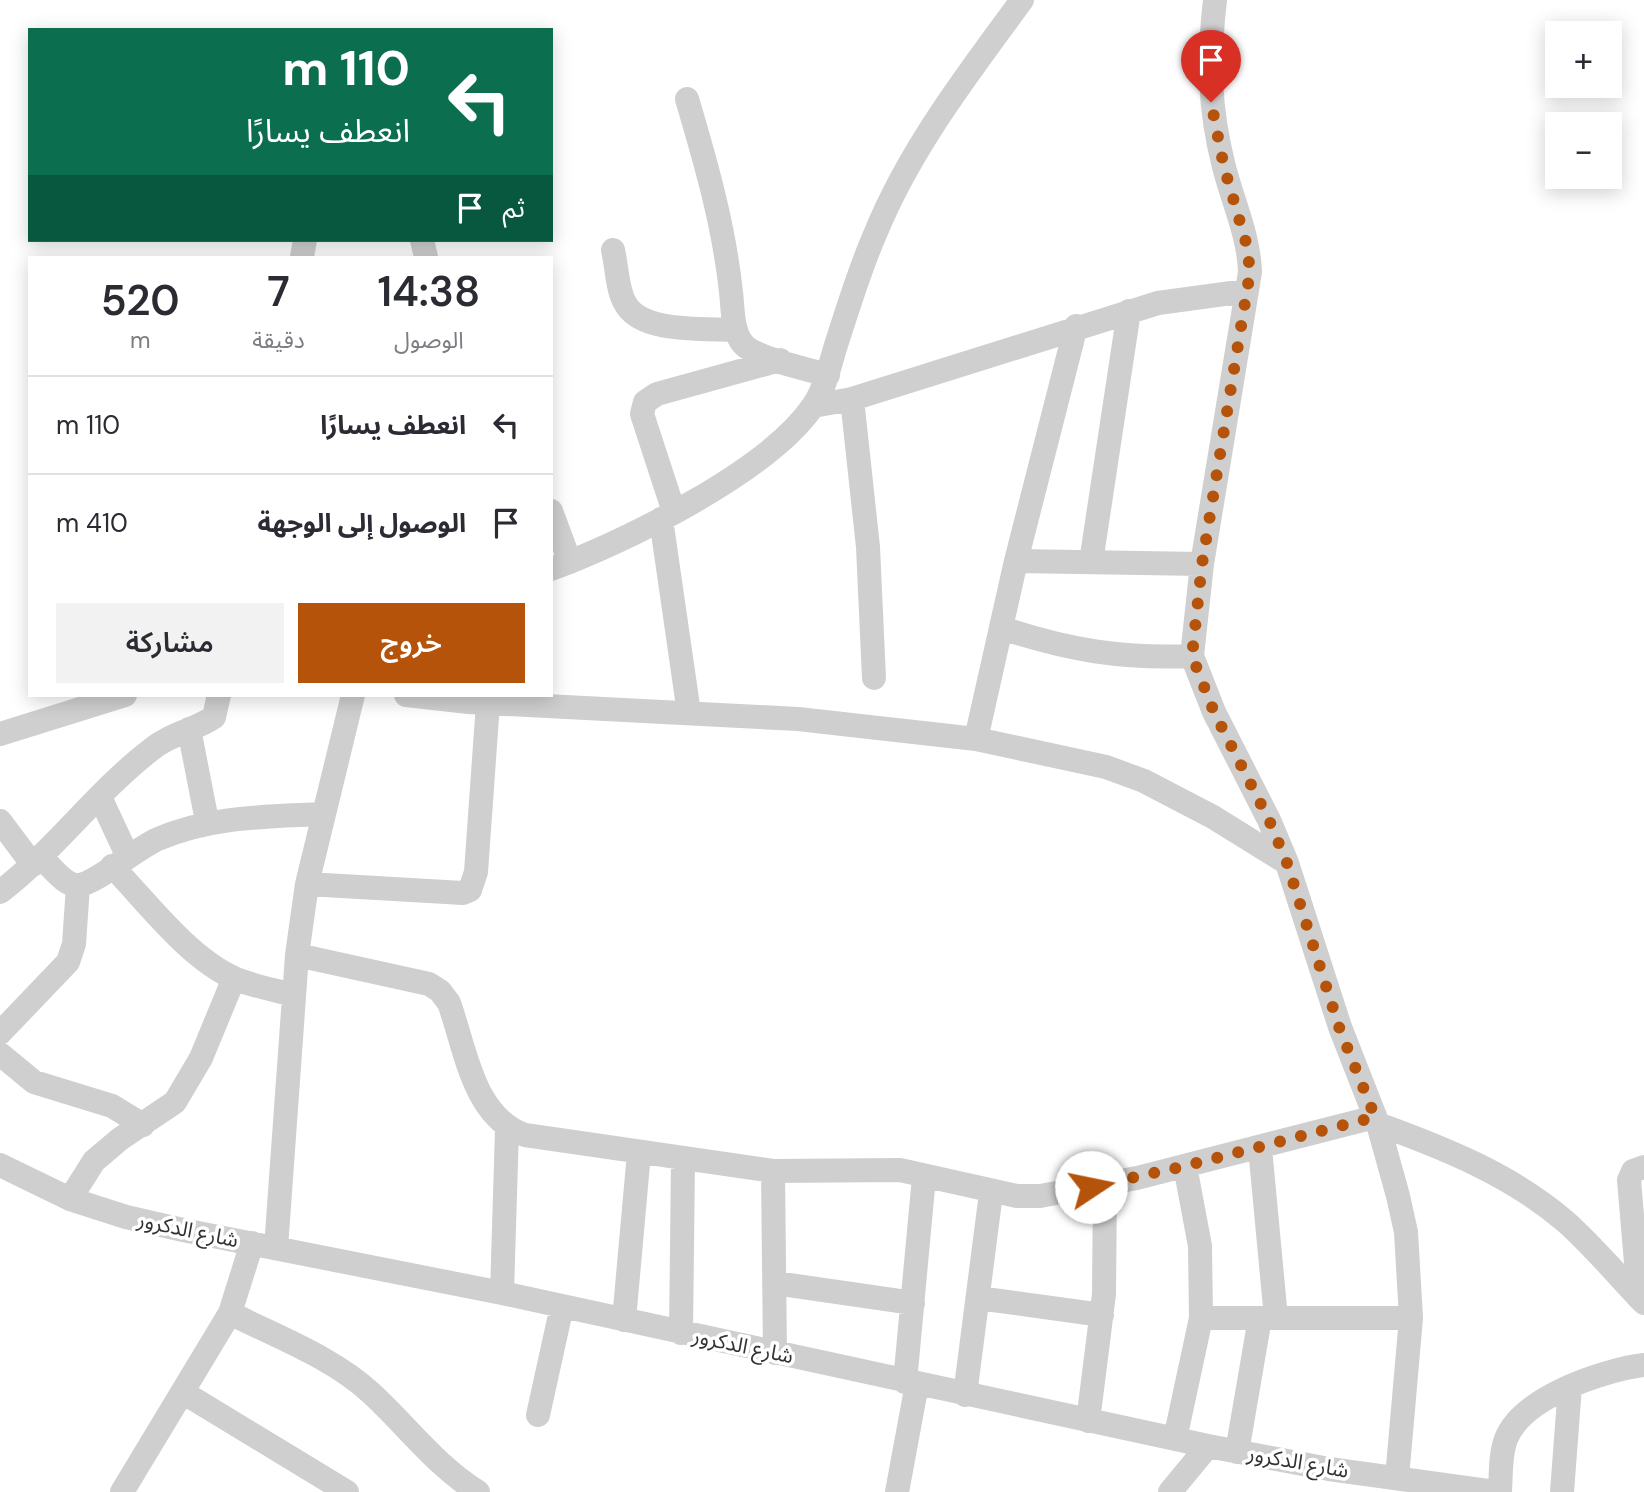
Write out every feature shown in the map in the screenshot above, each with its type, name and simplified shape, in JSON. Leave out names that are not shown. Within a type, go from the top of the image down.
[{"type":"street","points":[[553,522],[561,566],[667,516],[728,481],[772,448],[813,406],[828,375],[858,278],[903,174],[936,120],[1022,0]]},
{"type":"street","points":[[1215,0],[1209,85],[1224,167],[1247,246],[1250,272],[1202,564],[1192,656],[1214,712],[1269,820],[1287,863],[1339,1027],[1376,1120],[1406,1232],[1411,1318],[1398,1478]]},
{"type":"street","points":[[687,99],[722,228],[736,330],[746,347],[828,375]]},
{"type":"street","points":[[613,250],[623,300],[636,317],[653,324],[736,330]]},
{"type":"street","points":[[813,406],[852,399],[1129,311],[1200,295],[1246,291]]},
{"type":"street","points":[[1091,562],[1129,311]]},
{"type":"street","points":[[976,739],[1016,561],[1076,326]]},
{"type":"street","points":[[689,713],[667,516],[642,414],[645,401],[657,394],[780,360]]},
{"type":"street","points":[[852,399],[868,547],[874,678]]},
{"type":"street","points":[[1016,561],[1202,564]]},
{"type":"street","points":[[1002,628],[1080,651],[1139,658],[1192,656]]},
{"type":"street","points":[[0,734],[119,697]]},
{"type":"street","points":[[0,892],[37,861],[155,746],[214,717],[219,697]]},
{"type":"street","points":[[122,1492],[230,1313],[264,1245],[307,884],[353,697]]},
{"type":"street","points":[[426,697],[488,703],[846,723],[976,739],[1106,767],[1144,781],[1213,817],[1287,863]]},
{"type":"street","points":[[307,884],[463,893],[470,890],[476,872],[488,703]]},
{"type":"street","points":[[189,729],[207,821]]},
{"type":"street","points":[[100,797],[119,860],[177,936],[233,978],[293,995]]},
{"type":"street","points":[[0,821],[37,861],[78,886],[89,883],[119,860],[155,840],[207,821],[323,814]]},
{"type":"street","points":[[0,1033],[68,962],[74,944],[78,886]]},
{"type":"street","points":[[297,956],[417,981],[440,990],[449,1003],[486,1109],[507,1129],[525,1135],[773,1171],[890,1170],[991,1193],[1040,1196],[1185,1166],[1376,1120],[1442,1147],[1507,1181],[1566,1222],[1641,1300]]},
{"type":"street","points":[[70,1199],[94,1161],[120,1139],[175,1102],[213,1032],[233,978]]},
{"type":"street","points":[[0,1054],[34,1082],[112,1106],[143,1125]]},
{"type":"street","points":[[502,1293],[507,1129]]},
{"type":"street","points":[[1237,1452],[1268,1318],[1260,1148]]},
{"type":"street","points":[[624,1320],[639,1153]]},
{"type":"street","points":[[681,1333],[683,1160]]},
{"type":"street","name":"شارع الدكرور","points":[[0,1165],[70,1199],[126,1217],[502,1293],[1237,1452],[1326,1480],[1398,1478],[1497,1492]]},
{"type":"street","points":[[1175,1439],[1201,1318],[1200,1246],[1185,1166]]},
{"type":"street","points":[[1641,1300],[1629,1180],[1633,1171],[1644,1167]]},
{"type":"street","points":[[773,1171],[775,1353]]},
{"type":"street","points":[[897,1492],[911,1383],[913,1303],[924,1177]]},
{"type":"street","points":[[1088,1421],[1107,1256],[1105,1184]]},
{"type":"street","points":[[965,1395],[991,1193]]},
{"type":"street","points":[[775,1283],[913,1303]]},
{"type":"street","points":[[978,1298],[1102,1315]]},
{"type":"street","points":[[538,1415],[562,1306]]},
{"type":"street","points":[[230,1313],[346,1374],[370,1392],[456,1479],[478,1492]]},
{"type":"street","points":[[1201,1318],[1411,1318]]},
{"type":"street","points":[[1497,1492],[1505,1440],[1513,1426],[1527,1413],[1570,1386],[1610,1372],[1644,1365]]},
{"type":"street","points":[[1562,1492],[1570,1386]]},
{"type":"street","points":[[184,1393],[314,1483],[347,1492]]},
{"type":"street","points":[[1170,1492],[1208,1446]]},
{"type":"route","points":[[1091,1187],[1260,1148],[1375,1117],[1339,1027],[1287,863],[1269,820],[1214,712],[1192,656],[1202,564],[1250,272],[1250,259],[1224,167],[1211,102]]}]
